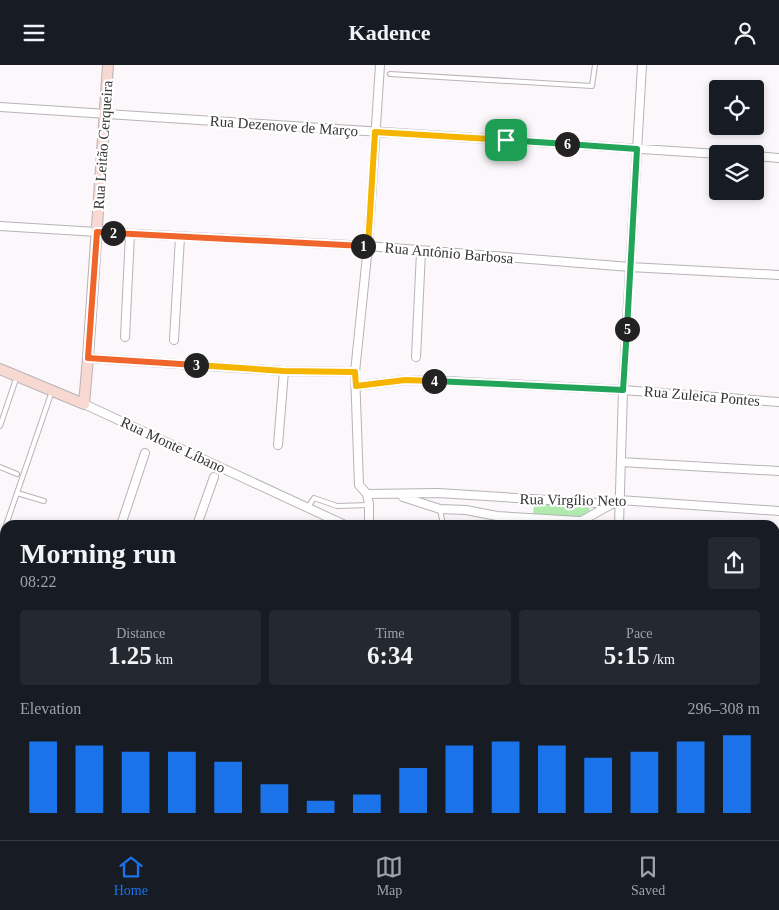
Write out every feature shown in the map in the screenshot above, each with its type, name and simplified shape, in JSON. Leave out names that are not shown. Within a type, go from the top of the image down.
[{"type":"street","name":"Rua Leitão Cerqueira","points":[[84,404],[108,65]]},
{"type":"street","points":[[368,520],[369,505],[366,494],[359,485],[355,372],[368,246],[380,65]]},
{"type":"street","points":[[618,520],[616,502],[621,462],[623,390],[642,65]]},
{"type":"street","name":"Rua Dezenove de Março","points":[[0,107],[709,153]]},
{"type":"street","points":[[764,157],[779,158]]},
{"type":"street","name":"Rua Antônio Barbosa","points":[[0,226],[368,246],[421,252],[630,267],[779,275]]},
{"type":"street","points":[[125,337],[130,234]]},
{"type":"street","points":[[174,340],[180,237]]},
{"type":"street","points":[[416,357],[421,252]]},
{"type":"street","points":[[88,358],[284,371],[355,372]]},
{"type":"street","name":"Rua Monte Líbano","points":[[0,369],[84,404],[335,520]]},
{"type":"street","points":[[278,445],[284,371]]},
{"type":"street","name":"Rua Zuleica Pontes","points":[[356,386],[405,380],[623,390],[779,402]]},
{"type":"street","points":[[124,520],[145,453]]},
{"type":"street","points":[[621,462],[779,471]]},
{"type":"street","points":[[199,520],[214,477]]},
{"type":"street","name":"Rua Virgílio Neto","points":[[366,494],[438,493],[779,511]]},
{"type":"street","points":[[396,495],[440,509],[466,510],[496,516],[542,520]]},
{"type":"street","points":[[583,520],[616,502]]},
{"type":"lane","points":[[390,74],[592,86],[595,65]]},
{"type":"lane","points":[[0,426],[17,376]]},
{"type":"lane","points":[[7,520],[52,391]]},
{"type":"lane","points":[[0,467],[18,474]]},
{"type":"lane","points":[[17,493],[44,501]]},
{"type":"lane","points":[[308,507],[314,498],[337,507],[369,505]]},
{"type":"lane","points":[[440,509],[441,520]]},
{"type":"green space","points":[[534,503],[589,506],[590,510],[577,520],[533,516]]},
{"type":"route","points":[[375,132],[506,140],[637,149],[623,390],[405,380],[356,386],[355,372],[284,371],[88,358],[97,232],[368,246],[375,132]]}]
